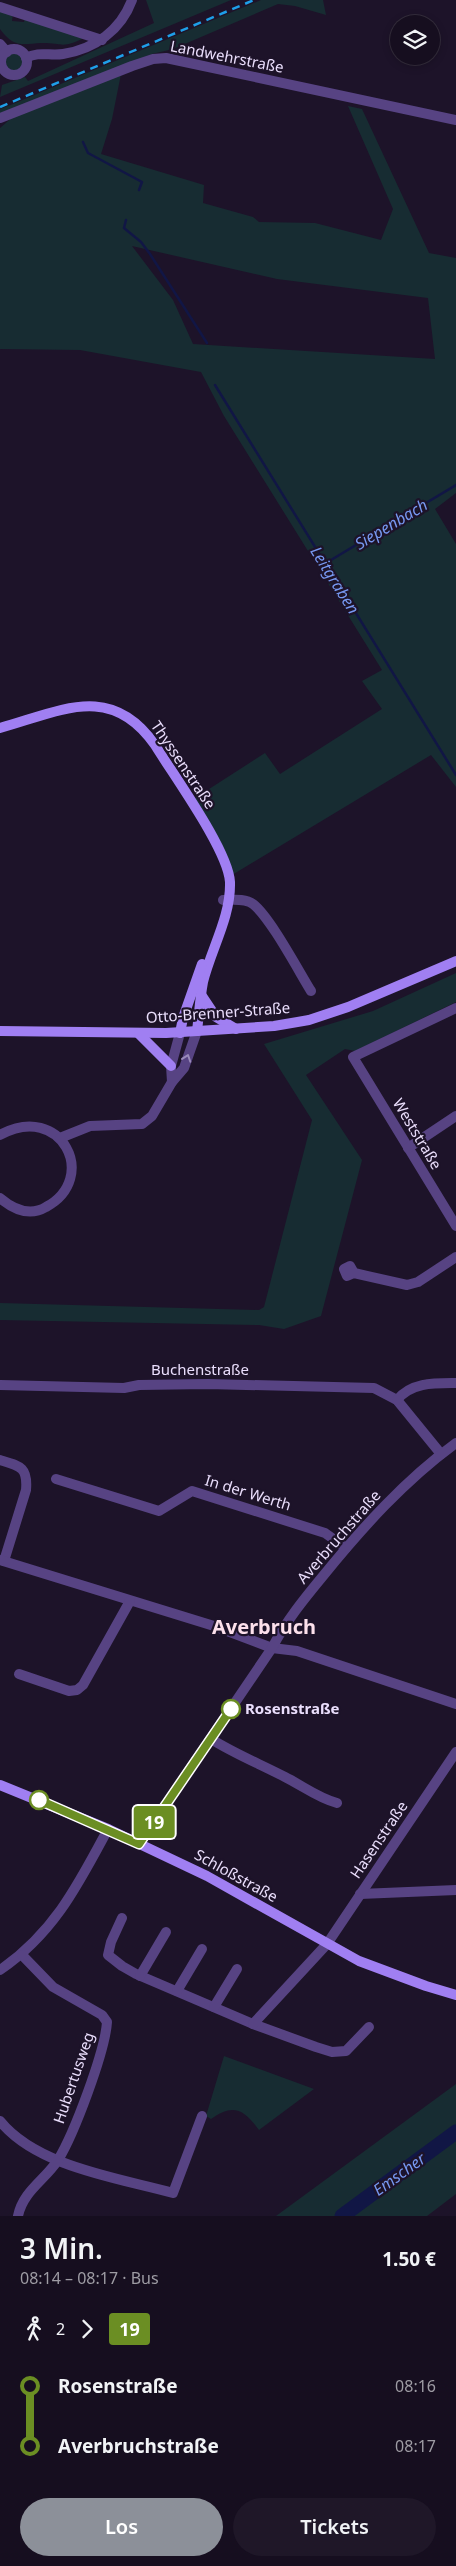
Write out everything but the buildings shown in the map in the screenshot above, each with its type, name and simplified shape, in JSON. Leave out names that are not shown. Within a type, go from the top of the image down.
[{"type":"street","points":[[26,58],[42,52],[62,54],[102,40],[125,18],[132,0]]},
{"type":"street","points":[[0,8],[102,40]]},
{"type":"street","points":[[0,44],[7,52]]},
{"type":"street","points":[[17,50],[26,58],[26,65],[21,73],[3,76],[2,60],[7,52],[17,50]]},
{"type":"street","name":"Landwehrstraße","points":[[0,118],[132,66],[153,59],[166,58],[456,120]]},
{"type":"street","name":"Thyssenstraße","points":[[0,728],[82,704],[99,706],[126,715],[147,733],[156,745],[216,844],[223,883],[225,900],[203,983],[197,1031]]},
{"type":"street","points":[[225,900],[247,901],[254,904],[275,933],[311,991]]},
{"type":"street","name":"Thyssenstraße","points":[[180,1033],[183,1018],[225,900]]},
{"type":"street","name":"Otto-Brenner-Straße","points":[[0,1031],[139,1034],[274,1026],[309,1020],[357,1004],[456,961]]},
{"type":"street","points":[[202,996],[216,1017],[237,1029]]},
{"type":"street","name":"Weststraße","points":[[456,1008],[353,1057],[456,1226]]},
{"type":"street","points":[[60,1138],[90,1126],[142,1124],[158,1108],[172,1082],[184,1068],[197,1031]]},
{"type":"street","points":[[172,1082],[171,1066],[180,1033]]},
{"type":"street","points":[[139,1034],[171,1066]]},
{"type":"street","points":[[408,1148],[456,1116]]},
{"type":"street","points":[[0,1135],[14,1127],[30,1125],[46,1129],[60,1138],[68,1150],[71,1164],[70,1179],[64,1192],[55,1202],[42,1210],[28,1212],[14,1210],[0,1198]]},
{"type":"street","points":[[354,1273],[407,1285],[418,1282],[456,1257]]},
{"type":"street","points":[[397,1400],[403,1393],[429,1383],[456,1383]]},
{"type":"street","name":"Buchenstraße","points":[[0,1385],[124,1388],[139,1385],[208,1384],[374,1388],[397,1400],[441,1454]]},
{"type":"street","name":"Averbruchstraße","points":[[139,1844],[272,1648],[284,1625],[346,1548],[397,1493],[456,1443]]},
{"type":"street","points":[[0,1460],[21,1468],[26,1472],[27,1480],[26,1490],[2,1560],[130,1602],[214,1626],[272,1648],[296,1651],[456,1704]]},
{"type":"street","name":"In der Werth","points":[[56,1478],[159,1511],[192,1492],[325,1533],[346,1548]]},
{"type":"street","points":[[19,1674],[69,1691],[77,1690],[83,1685],[130,1602]]},
{"type":"street","points":[[211,1739],[238,1756],[283,1776],[322,1799],[337,1803]]},
{"type":"street","name":"Hasenstraße","points":[[253,2024],[327,1944],[456,1752]]},
{"type":"street","name":"Schloßstraße","points":[[0,1785],[108,1829],[207,1876],[327,1944],[394,1974],[456,1995]]},
{"type":"street","points":[[0,1970],[22,1955],[60,1914],[76,1889],[108,1829]]},
{"type":"street","points":[[360,1894],[456,1890]]},
{"type":"street","points":[[122,1918],[111,1942],[108,1955],[122,1966],[140,1976],[253,2024],[332,2052],[346,2051],[369,2027]]},
{"type":"street","points":[[140,1976],[166,1932]]},
{"type":"street","points":[[177,1992],[202,1949]]},
{"type":"street","name":"Hubertusweg","points":[[22,1955],[53,1987],[102,2015],[107,2022],[86,2097],[57,2161]]},
{"type":"street","points":[[214,2007],[237,1968]]},
{"type":"street","points":[[0,2121],[18,2140],[57,2161],[173,2193],[202,2116]]},
{"type":"street","points":[[18,2216],[20,2206],[28,2194],[57,2161]]},
{"type":"shaded area","points":[[146,0],[231,0],[0,97],[2,85],[25,77],[28,81],[154,23]]},
{"type":"shaded area","points":[[261,0],[323,0],[326,15],[295,6],[278,4],[173,49],[152,54],[0,114],[0,109]]},
{"type":"shaded area","points":[[0,10],[13,13],[12,21],[24,22],[25,16],[84,38],[63,45],[42,43],[18,44],[0,29]]},
{"type":"shaded area","points":[[10,53],[18,53],[23,58],[21,69],[10,71],[5,66],[5,58]]},
{"type":"shaded area","points":[[121,74],[112,119],[101,154],[204,185],[203,203],[253,217],[259,222],[315,223],[381,240],[393,209],[348,106],[362,109],[429,253],[456,258],[456,493],[435,509],[456,544],[456,787],[431,755],[232,875],[192,800],[265,753],[280,774],[382,709],[362,681],[382,670],[224,416],[201,372],[80,350],[0,349],[0,128],[15,115]],"holes":[[[132,246],[277,279],[428,298],[435,359],[193,344],[173,300]]]},
{"type":"shaded area","points":[[456,973],[456,1002],[355,1051],[345,1049],[306,1075],[362,1160],[321,1316],[284,1329],[259,1325],[0,1320],[0,1303],[259,1310],[264,1307],[312,1120],[264,1044],[373,1011]]},
{"type":"shaded area","points":[[224,2056],[314,2089],[259,2130],[248,2117],[238,2111],[226,2111],[211,2119],[206,2116]]},
{"type":"shaded area","points":[[456,2084],[456,2194],[427,2216],[276,2216]]},
{"type":"waterway","name":"Leitgraben","points":[[83,142],[88,153],[142,182],[139,190]]},
{"type":"waterway","name":"Leitgraben","points":[[126,220],[124,228],[141,242],[150,254],[207,343]]},
{"type":"waterway","name":"Leitgraben","points":[[215,385],[456,775]]},
{"type":"waterway","name":"Siepenbach","points":[[326,563],[456,485]]},
{"type":"waterway","name":"Emscher","points":[[342,2216],[456,2132]]},
{"type":"railway","points":[[0,107],[254,0]]},
{"type":"bus line","name":"19","points":[[39,1800],[139,1844],[231,1709]]},
{"type":"place","name":"Rosenstraße","points":[[231,1709]]},
{"type":"district","name":"Averbruch","points":[[264,1627]]}]
